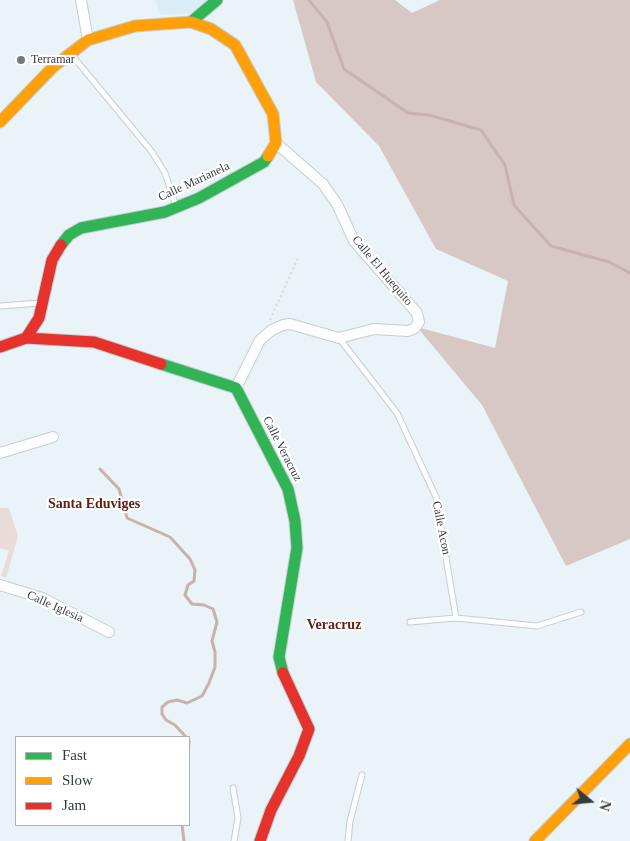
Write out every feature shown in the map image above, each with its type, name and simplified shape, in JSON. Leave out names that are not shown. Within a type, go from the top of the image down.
[{"type":"street","points":[[81,0],[88,40]]},
{"type":"street","points":[[191,22],[218,0]]},
{"type":"street","points":[[0,122],[53,67],[88,40],[135,26],[191,22],[211,29],[236,45],[274,114],[276,143]]},
{"type":"street","name":"Calle Marianela","points":[[26,338],[39,318],[41,302],[52,260],[63,241],[70,234],[81,228],[165,212],[177,207],[264,162],[276,143]]},
{"type":"street","name":"Calle El Huequito","points":[[276,143],[323,184],[337,204],[354,241],[419,317],[415,328],[408,331],[374,329],[339,338]]},
{"type":"street","points":[[0,347],[26,338],[94,342],[236,388],[260,340],[272,330],[290,324],[339,338]]},
{"type":"street","name":"Calle Veracruz","points":[[236,388],[288,489],[297,548],[293,582],[282,631],[279,657],[284,676],[303,714],[308,729],[299,756],[271,810],[260,841]]},
{"type":"street","points":[[0,453],[53,437]]},
{"type":"street","name":"Calle Iglesia","points":[[0,586],[42,598],[109,632]]},
{"type":"street","points":[[535,841],[630,744]]},
{"type":"lane","points":[[71,54],[152,152],[165,174],[177,207]]},
{"type":"lane","points":[[0,306],[41,302]]},
{"type":"lane","name":"Calle Acon","points":[[339,338],[397,413],[436,497],[456,618]]},
{"type":"lane","points":[[410,622],[456,618],[537,626],[581,612]]},
{"type":"lane","points":[[348,841],[350,821],[362,775]]},
{"type":"lane","points":[[234,788],[238,818],[234,841]]},
{"type":"path","points":[[268,324],[299,256]]},
{"type":"shaded area","points":[[155,0],[209,0],[194,13],[161,15]]},
{"type":"shaded area","points":[[293,0],[395,0],[412,13],[440,0],[630,0],[630,539],[566,566],[482,405],[417,327],[495,348],[508,281],[436,249],[379,146],[316,82]]},
{"type":"shaded area","points":[[0,508],[9,508],[18,536],[6,578],[1,576],[9,551],[0,548]]},
{"type":"waterway","points":[[309,0],[327,22],[344,69],[408,113],[429,115],[481,130],[505,165],[514,205],[551,246],[609,262],[630,273]]},
{"type":"waterway","points":[[100,469],[119,489],[127,518],[170,537],[190,559],[195,570],[194,581],[188,585],[185,595],[192,604],[204,605],[213,609],[217,622],[212,641],[215,652],[215,667],[209,683],[202,696],[187,703],[177,700],[168,702],[162,707],[162,714],[166,720],[175,725],[185,736]]},
{"type":"waterway","points":[[182,826],[184,841]]},
{"type":"traffic: fast","points":[[191,22],[217,0]]},
{"type":"traffic: fast","points":[[61,245],[69,235],[81,228],[165,212],[199,198],[264,162],[268,156]]},
{"type":"traffic: fast","points":[[161,364],[236,388],[288,489],[295,521],[297,548],[279,657],[283,673]]},
{"type":"traffic: slow","points":[[0,122],[53,67],[88,40],[135,26],[191,22],[211,29],[235,45],[273,114],[276,143],[268,156]]},
{"type":"traffic: slow","points":[[535,841],[630,744]]},
{"type":"traffic: jam","points":[[26,338],[39,318],[52,260],[61,245]]},
{"type":"traffic: jam","points":[[0,347],[26,338],[94,342],[161,364]]},
{"type":"traffic: jam","points":[[260,841],[271,810],[299,756],[309,729],[283,673]]},
{"type":"place","name":"Terramar","points":[[21,60]]},
{"type":"district","name":"Santa Eduviges","points":[[94,504]]},
{"type":"district","name":"Veracruz","points":[[334,625]]}]
